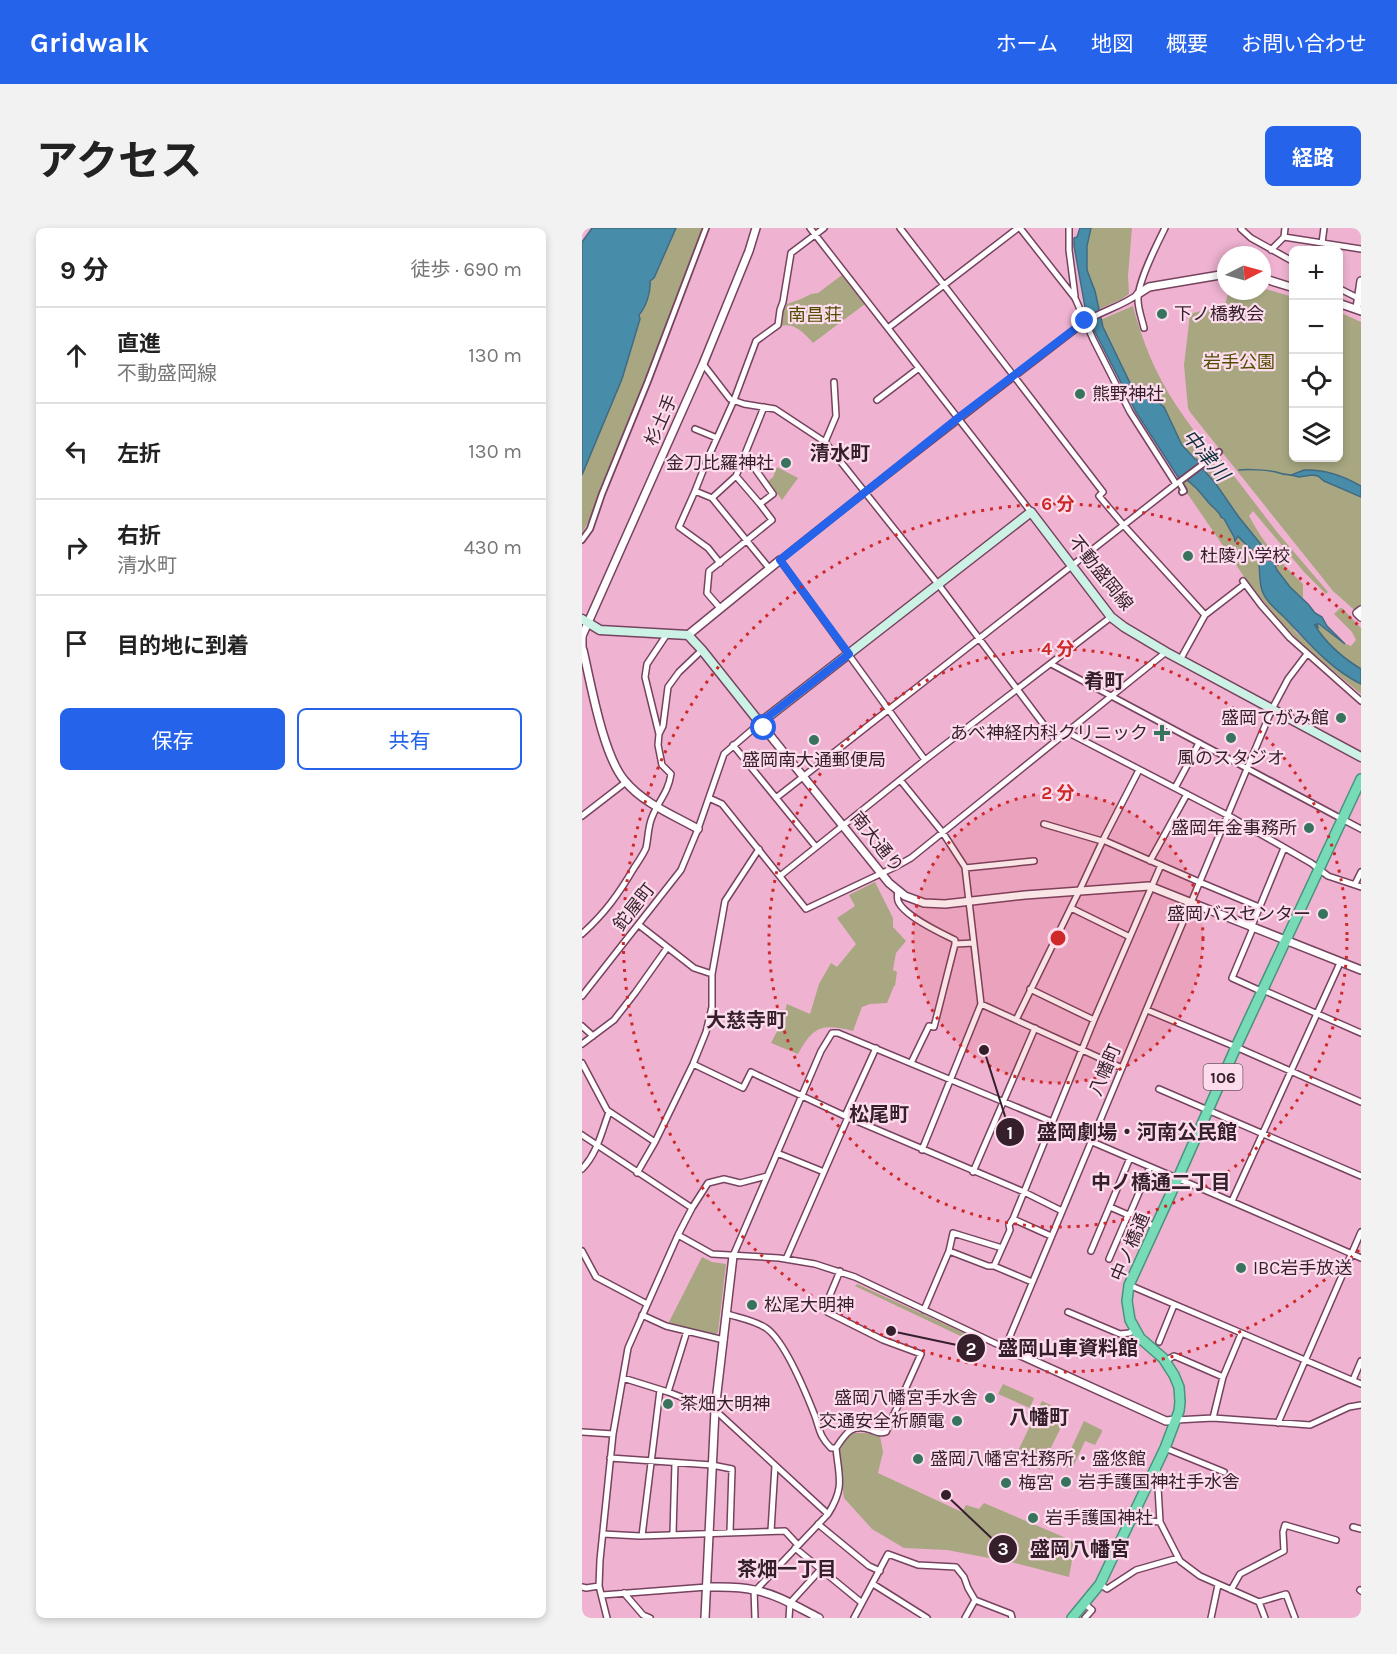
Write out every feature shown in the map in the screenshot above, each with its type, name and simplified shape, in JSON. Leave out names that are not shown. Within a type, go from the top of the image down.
[{"type":"highway","name":"中ノ橋通","points":[[1072,1618],[1100,1584],[1165,1448],[1180,1402],[1179,1387],[1165,1361],[1140,1338],[1130,1320],[1127,1301],[1129,1285],[1236,1047],[1361,779]]},
{"type":"main road","points":[[760,723],[1031,512]]},
{"type":"main road","name":"不動盛岡線","points":[[1031,512],[1111,617],[1124,627],[1180,660],[1361,757]]},
{"type":"main road","points":[[585,621],[600,630],[688,635]]},
{"type":"main road","name":"南大通り","points":[[688,635],[760,723]]},
{"type":"street","points":[[582,540],[590,529],[706,228]]},
{"type":"street","name":"杉土手","points":[[583,634],[585,621],[703,364],[749,251],[756,228]]},
{"type":"street","points":[[810,228],[1031,512]]},
{"type":"street","points":[[720,562],[708,548],[679,527],[734,400],[756,341],[778,325],[791,253],[824,228]]},
{"type":"street","points":[[900,228],[1103,492],[1099,496],[1205,615]]},
{"type":"street","points":[[776,798],[1176,484],[1130,412],[1075,298],[1019,228],[888,328]]},
{"type":"street","points":[[1069,228],[1069,250],[1075,298]]},
{"type":"street","points":[[1144,328],[1137,302],[1138,294],[1165,228]]},
{"type":"street","points":[[1242,228],[1240,229],[1264,246]]},
{"type":"street","points":[[1285,228],[1284,237],[1271,250],[1289,260]]},
{"type":"street","points":[[1322,243],[1324,228]]},
{"type":"street","points":[[1284,237],[1361,249]]},
{"type":"street","points":[[688,635],[958,418],[1087,320],[1131,299],[1149,287],[1217,276]]},
{"type":"street","points":[[1271,281],[1289,287]]},
{"type":"street","points":[[1343,305],[1359,310],[1358,298],[1361,281]]},
{"type":"street","points":[[1343,290],[1358,298]]},
{"type":"street","points":[[703,364],[730,399],[775,409],[825,442],[938,584],[1056,741]]},
{"type":"street","points":[[878,400],[919,368]]},
{"type":"street","points":[[825,442],[836,417],[834,382]]},
{"type":"street","points":[[712,498],[736,476],[764,407]]},
{"type":"street","points":[[695,429],[717,438]]},
{"type":"street","points":[[1182,492],[1184,491],[1179,482],[1218,452]]},
{"type":"street","points":[[741,461],[753,466],[773,494],[760,504]]},
{"type":"street","points":[[720,608],[707,593],[709,571],[772,520],[736,476]]},
{"type":"street","points":[[695,491],[712,498],[769,568]]},
{"type":"street","points":[[780,560],[925,760]]},
{"type":"street","points":[[1180,660],[1205,615],[1244,583],[1276,622],[1307,654],[1361,701]]},
{"type":"street","points":[[1361,610],[1357,613],[1361,617]]},
{"type":"street","points":[[780,876],[925,760],[1111,617]]},
{"type":"street","points":[[583,634],[583,650],[599,716],[611,759],[617,770],[626,782],[657,807],[698,829]]},
{"type":"street","points":[[582,934],[607,910],[645,850],[651,821],[666,793],[671,774],[662,765],[658,745],[659,734],[645,677],[647,663],[667,634]]},
{"type":"street","points":[[659,734],[663,726],[668,687],[679,672],[702,650]]},
{"type":"street","points":[[709,798],[722,804],[806,909],[911,858],[1166,652]]},
{"type":"street","name":"八幡町","points":[[1005,1347],[1272,709],[1288,679],[1307,654]]},
{"type":"street","points":[[1051,664],[1361,829]]},
{"type":"street","points":[[760,723],[733,745],[816,847]]},
{"type":"street","name":"南大通り","points":[[760,723],[889,883],[905,896],[924,903],[945,904],[969,900],[1150,887],[1361,970]]},
{"type":"street","points":[[1067,732],[1228,816],[1311,863],[1328,876],[1358,886],[1361,872]]},
{"type":"street","points":[[1175,788],[1199,743]]},
{"type":"street","name":"鉈屋町","points":[[582,996],[681,870],[724,754],[733,745]]},
{"type":"street","points":[[1016,1020],[1102,840],[1139,770]]},
{"type":"street","points":[[900,781],[943,832],[965,868],[981,1004],[922,1150]]},
{"type":"street","points":[[582,816],[626,782]]},
{"type":"street","points":[[1150,861],[1186,794]]},
{"type":"street","points":[[1044,824],[1102,840],[1259,907]]},
{"type":"street","points":[[1284,848],[1232,978],[1361,1033]]},
{"type":"street","points":[[637,1173],[655,1142],[706,1032],[712,1007],[712,974],[725,902],[759,849]]},
{"type":"street","points":[[965,868],[1034,861]]},
{"type":"street","points":[[994,1266],[1094,1020],[1161,865]]},
{"type":"street","points":[[898,891],[899,903],[905,909],[916,918],[955,940],[934,1027],[928,1026],[911,1063]]},
{"type":"street","points":[[1071,908],[1130,936]]},
{"type":"street","points":[[639,925],[694,968],[712,974]]},
{"type":"street","points":[[955,944],[974,943]]},
{"type":"street","points":[[582,1044],[614,1020],[667,948]]},
{"type":"street","points":[[1232,1201],[1340,963]]},
{"type":"street","points":[[1030,988],[1094,1020]]},
{"type":"street","points":[[981,1004],[1122,1068]]},
{"type":"street","points":[[1147,1010],[1361,1102]]},
{"type":"street","points":[[582,1026],[593,1036]]},
{"type":"street","points":[[973,1172],[1035,1028]]},
{"type":"street","points":[[705,1618],[715,1410],[733,1256],[801,1096],[821,1051],[832,1033],[843,1034],[1003,1101],[1091,1142],[1361,1258]]},
{"type":"street","points":[[786,1259],[876,1048]]},
{"type":"street","points":[[582,1063],[607,1110],[655,1142]]},
{"type":"street","points":[[693,1064],[743,1088],[751,1072],[846,1117],[1024,1192],[1062,1211]]},
{"type":"street","points":[[1159,1089],[1361,1176]]},
{"type":"street","points":[[582,1169],[597,1146],[609,1112]]},
{"type":"street","points":[[582,1136],[692,1208]]},
{"type":"street","points":[[777,1153],[824,1172]]},
{"type":"street","points":[[1091,1251],[1130,1158]]},
{"type":"street","points":[[1109,1259],[1150,1167]]},
{"type":"street","points":[[607,1618],[599,1586],[603,1534],[613,1434],[628,1348],[678,1235],[708,1183],[724,1179],[740,1183],[767,1176]]},
{"type":"street","points":[[1110,1207],[1156,1227]]},
{"type":"street","points":[[1013,1219],[1051,1236]]},
{"type":"street","points":[[1278,1423],[1361,1232]]},
{"type":"street","points":[[924,1310],[953,1233],[1002,1248]]},
{"type":"street","points":[[678,1235],[712,1254],[786,1259],[840,1271],[1166,1421],[1212,1418],[1310,1425],[1349,1407],[1361,1405]]},
{"type":"street","points":[[948,1251],[988,1266],[994,1266],[1032,1282]]},
{"type":"street","points":[[583,1255],[596,1277],[647,1304]]},
{"type":"street","points":[[756,1618],[755,1590],[828,1514],[837,1499],[840,1488],[836,1448],[842,1438],[857,1427],[880,1433],[886,1432],[921,1354],[883,1340],[827,1312],[825,1307],[840,1271]]},
{"type":"street","points":[[1129,1285],[1361,1384]]},
{"type":"street","points":[[1159,1342],[1174,1305]]},
{"type":"street","points":[[1068,1312],[1120,1334],[1135,1330]]},
{"type":"street","points":[[727,1314],[756,1322],[768,1329],[782,1344],[822,1439],[831,1448],[836,1448]]},
{"type":"street","points":[[642,1315],[666,1326],[724,1340]]},
{"type":"street","points":[[668,1392],[687,1331]]},
{"type":"street","points":[[1212,1418],[1223,1377],[1241,1334]]},
{"type":"street","points":[[1165,1361],[1177,1356],[1223,1377]]},
{"type":"street","points":[[1353,1380],[1361,1361]]},
{"type":"street","points":[[623,1378],[715,1410],[828,1514]]},
{"type":"street","points":[[642,1536],[660,1390]]},
{"type":"street","points":[[582,1432],[613,1434]]},
{"type":"street","points":[[1165,1448],[1224,1472]]},
{"type":"street","points":[[610,1458],[712,1465],[732,1469],[729,1532]]},
{"type":"street","points":[[673,1534],[675,1463]]},
{"type":"street","points":[[1156,1465],[1160,1522],[1180,1561],[1200,1576],[1259,1602],[1286,1594],[1295,1618]]},
{"type":"street","points":[[771,1531],[775,1466]]},
{"type":"street","points":[[1132,1519],[1160,1522]]},
{"type":"street","points":[[818,1524],[869,1566],[880,1571]]},
{"type":"street","points":[[1231,1590],[1240,1574],[1284,1551],[1285,1525],[1336,1540]]},
{"type":"street","points":[[1353,1527],[1361,1529]]},
{"type":"street","points":[[603,1534],[642,1536],[785,1531],[821,1569],[862,1603]]},
{"type":"street","points":[[854,1618],[888,1554],[918,1565],[956,1567],[964,1577],[975,1600],[1011,1614],[1012,1618]]},
{"type":"street","points":[[1100,1584],[1107,1589],[1136,1570],[1178,1558]]},
{"type":"street","points":[[789,1618],[790,1603],[821,1569]]},
{"type":"street","points":[[873,1584],[927,1618]]},
{"type":"street","points":[[1211,1618],[1218,1585]]},
{"type":"street","points":[[582,1587],[599,1586]]},
{"type":"street","points":[[602,1595],[733,1587],[755,1590],[790,1603],[819,1618]]},
{"type":"street","points":[[624,1593],[643,1615],[650,1618]]},
{"type":"street","points":[[965,1618],[975,1600]]},
{"type":"street","points":[[1259,1602],[1265,1618]]},
{"type":"street","points":[[1084,1603],[1092,1610],[1084,1618]]},
{"type":"green space","points":[[676,228],[703,228],[591,517],[582,533],[582,475],[622,379],[650,281],[660,266]]},
{"type":"green space","points":[[1091,228],[1132,228],[1128,276],[1129,294],[1099,309],[1086,266]]},
{"type":"green space","name":"南昌荘","points":[[842,275],[865,304],[813,343],[795,327],[780,326],[787,304],[818,293]]},
{"type":"green space","name":"岩手公園","points":[[1271,291],[1289,296],[1289,462],[1343,462],[1343,314],[1361,322],[1361,616],[1333,591],[1188,408],[1184,365],[1190,314],[1225,304],[1226,300],[1271,300]]},
{"type":"green space","points":[[1133,306],[1145,345],[1162,382],[1212,455],[1201,464],[1181,444],[1163,407],[1132,387],[1104,331],[1100,320]]},
{"type":"green space","points":[[1218,455],[1277,532],[1328,592],[1326,594],[1304,572],[1253,511],[1249,516],[1261,536],[1303,584],[1303,599],[1290,587],[1277,570],[1272,558],[1201,467]]},
{"type":"green space","points":[[777,467],[798,478],[782,500],[768,481],[773,477]]},
{"type":"green space","points":[[1186,479],[1219,512],[1235,541],[1238,536],[1258,558],[1263,595],[1296,632],[1327,661],[1361,684],[1361,694],[1307,649],[1281,623],[1245,578],[1185,490],[1181,482]]},
{"type":"green space","points":[[1340,608],[1361,628],[1361,669],[1334,649],[1313,624],[1322,627],[1351,646],[1356,640],[1352,632],[1334,614]]},
{"type":"green space","points":[[875,882],[893,918],[893,927],[906,941],[896,953],[893,970],[897,972],[895,986],[887,1003],[862,1007],[853,1031],[833,1027],[819,1029],[808,1038],[798,1054],[771,1043],[783,1020],[777,1016],[784,1015],[787,1004],[810,1014],[819,984],[831,963],[837,967],[856,944],[837,918],[855,906],[849,895]]},
{"type":"green space","points":[[702,1257],[712,1262],[726,1264],[718,1332],[715,1336],[668,1324]]},
{"type":"green space","points":[[857,1284],[975,1338],[973,1342],[855,1286]]},
{"type":"green space","points":[[1003,1384],[1034,1398],[1030,1408],[998,1394]]},
{"type":"green space","points":[[1042,1401],[1068,1413],[1040,1470],[1015,1457]]},
{"type":"green space","points":[[1084,1421],[1102,1432],[1095,1445],[1085,1441],[1072,1469],[1063,1466]]},
{"type":"green space","points":[[854,1433],[880,1436],[883,1452],[878,1473],[962,1512],[966,1505],[979,1509],[984,1503],[1075,1544],[1069,1577],[1015,1563],[947,1550],[904,1548],[872,1529],[844,1498],[838,1453],[844,1440]]},
{"type":"water","points":[[592,228],[676,228],[654,278],[650,281],[648,299],[639,315],[640,319],[622,379],[582,475],[582,242]]},
{"type":"water","name":"中津川","points":[[1080,228],[1091,228],[1087,246],[1087,270],[1095,291],[1103,327],[1132,387],[1135,391],[1145,392],[1164,407],[1182,445],[1199,461],[1238,516],[1272,558],[1277,570],[1290,587],[1315,613],[1322,617],[1327,626],[1345,644],[1319,624],[1317,624],[1318,627],[1314,624],[1335,649],[1361,669],[1361,684],[1329,663],[1265,597],[1261,589],[1258,560],[1255,554],[1238,536],[1235,541],[1224,519],[1193,485],[1182,477],[1178,477],[1136,412],[1092,326],[1085,307],[1074,246],[1074,238],[1077,237]]},
{"type":"water","points":[[1304,470],[1326,472],[1348,479],[1361,486],[1361,497],[1324,481],[1318,476],[1291,475]]},
{"type":"waterway","points":[[1239,470],[1291,475]]},
{"type":"place","name":"下ノ橋教会","points":[[1162,314]]},
{"type":"place","name":"熊野神社","points":[[1080,394]]},
{"type":"place","name":"金刀比羅神社","points":[[786,463]]},
{"type":"place","name":"杜陵小学校","points":[[1188,556]]},
{"type":"place","name":"盛岡てがみ館","points":[[1341,718]]},
{"type":"place","name":"あべ神経内科クリニック","points":[[1162,733]]},
{"type":"place","name":"風のスタジオ","points":[[1231,738]]},
{"type":"place","name":"盛岡南大通郵便局","points":[[814,740]]},
{"type":"place","name":"盛岡年金事務所","points":[[1309,828]]},
{"type":"place","name":"盛岡バスセンター","points":[[1323,914]]},
{"type":"place","name":"盛岡劇場・河南公民館","points":[[984,1050]]},
{"type":"place","name":"IBC岩手放送","points":[[1241,1268]]},
{"type":"place","name":"松尾大明神","points":[[752,1305]]},
{"type":"place","name":"盛岡山車資料館","points":[[891,1331]]},
{"type":"place","name":"盛岡八幡宮手水舎","points":[[990,1398]]},
{"type":"place","name":"茶畑大明神","points":[[668,1404]]},
{"type":"place","name":"交通安全祈願電","points":[[957,1421]]},
{"type":"place","name":"盛岡八幡宮社務所・盛悠館","points":[[918,1459]]},
{"type":"place","name":"岩手護国神社手水舎","points":[[1066,1482]]},
{"type":"place","name":"梅宮","points":[[1006,1483]]},
{"type":"place","name":"盛岡八幡宮","points":[[946,1495]]},
{"type":"place","name":"岩手護国神社","points":[[1033,1518]]},
{"type":"district","name":"清水町","points":[[840,453]]},
{"type":"district","name":"肴町","points":[[1104,681]]},
{"type":"district","name":"大慈寺町","points":[[746,1020]]},
{"type":"district","name":"松尾町","points":[[879,1114]]},
{"type":"district","name":"中ノ橋通二丁目","points":[[1161,1182]]},
{"type":"district","name":"八幡町","points":[[1039,1417]]},
{"type":"district","name":"茶畑一丁目","points":[[787,1569]]},
{"type":"route","points":[[764,728],[760,723],[849,654],[780,560],[958,418],[1085,321]]}]
